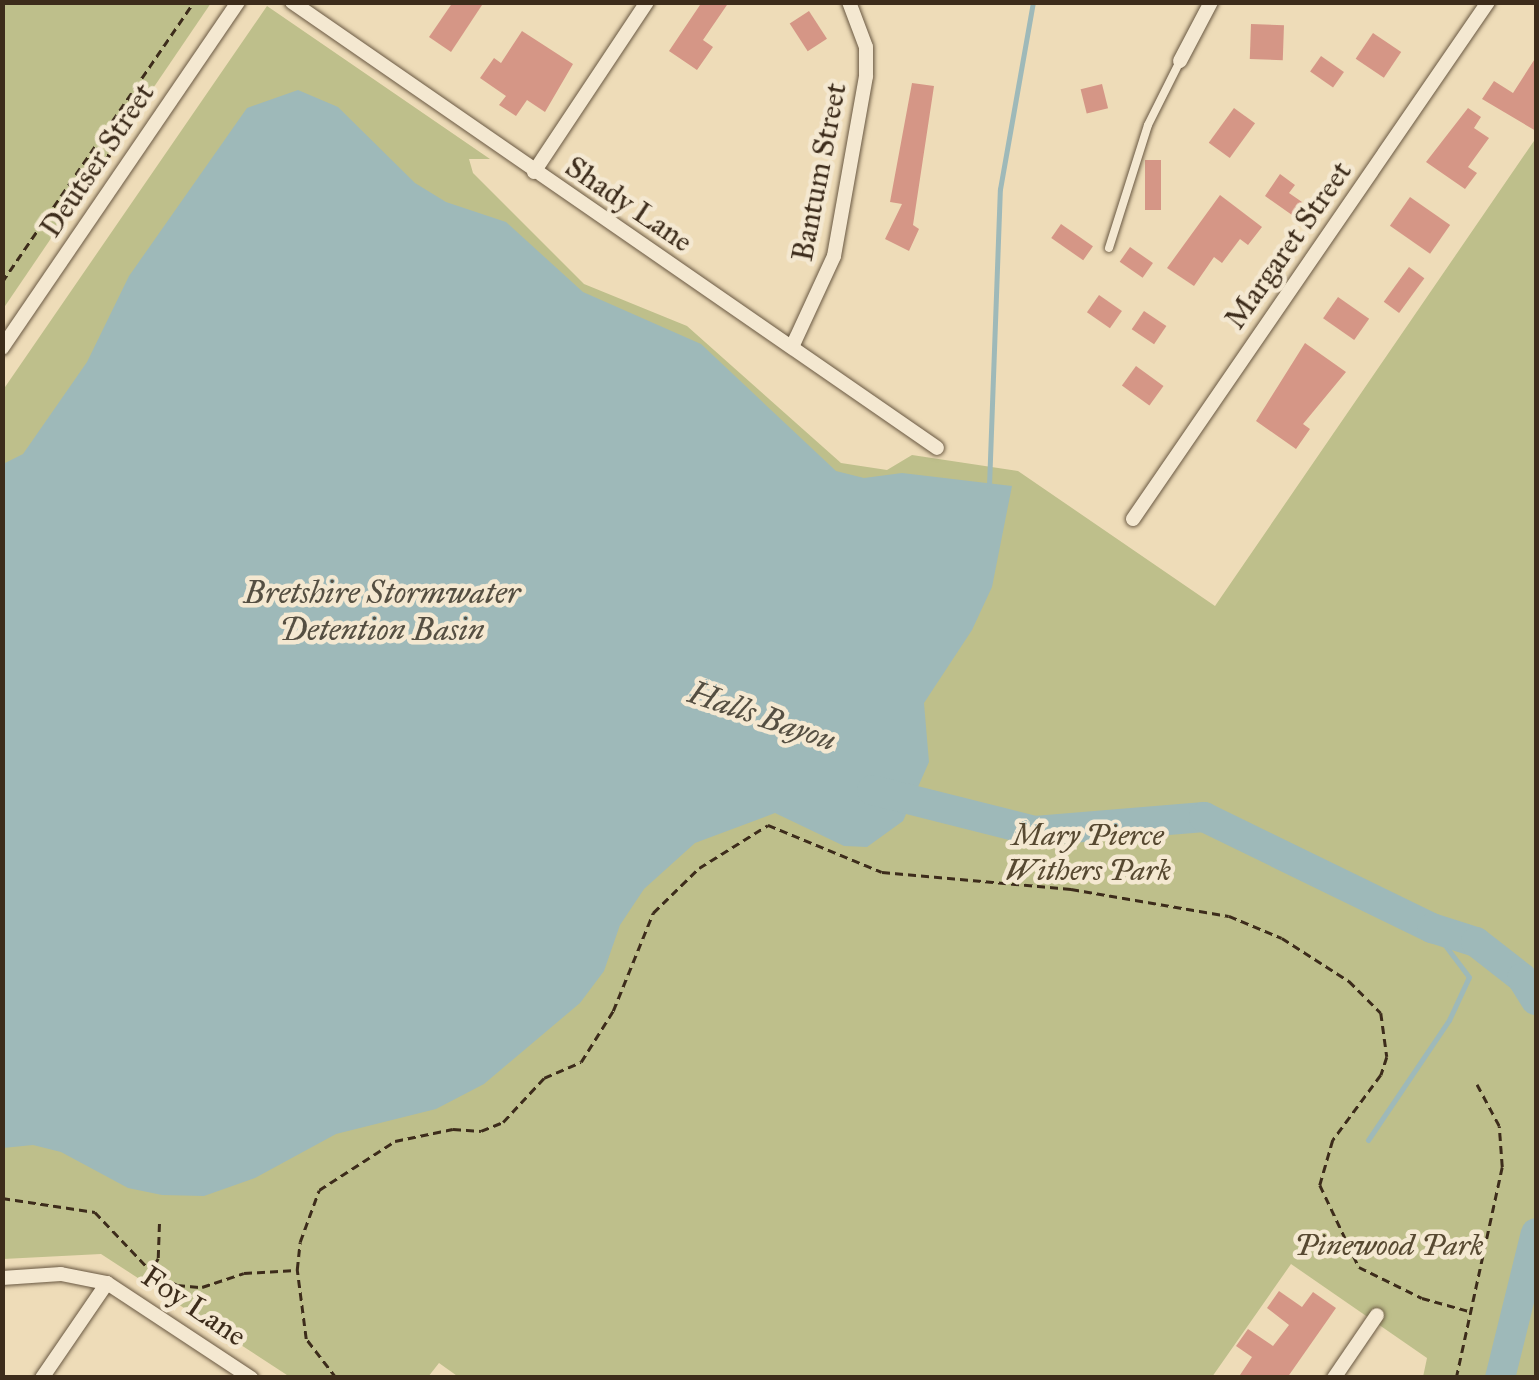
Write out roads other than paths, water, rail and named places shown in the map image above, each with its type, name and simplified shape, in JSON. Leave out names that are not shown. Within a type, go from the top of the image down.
[{"type":"street","name":"Deutser Street","points":[[2,348],[238,2]]},
{"type":"street","name":"Shady Lane","points":[[292,2],[937,448]]},
{"type":"street","points":[[534,172],[647,2]]},
{"type":"street","name":"Bantum Street","points":[[792,347],[834,256],[866,76],[866,47],[849,2]]},
{"type":"street","points":[[1180,61],[1211,2]]},
{"type":"street","name":"Margaret Street","points":[[1133,519],[1488,2]]},
{"type":"street","points":[[2,1278],[61,1274],[107,1282],[42,1378]]},
{"type":"street","name":"Foy Lane","points":[[107,1282],[251,1378]]},
{"type":"street","points":[[1334,1378],[1376,1316]]},
{"type":"lane","points":[[1109,248],[1148,125],[1180,61]]},
{"type":"water","name":"Bretshire Stormwater Detention Basin","points":[[298,90],[338,107],[415,183],[446,202],[506,222],[583,292],[701,344],[836,471],[864,478],[902,473],[1012,486],[992,587],[972,630],[924,703],[929,762],[903,821],[867,847],[844,846],[775,813],[695,843],[644,889],[620,925],[604,971],[580,1003],[484,1084],[436,1109],[336,1134],[255,1178],[204,1196],[162,1195],[128,1188],[61,1152],[33,1145],[3,1148],[3,464],[23,454],[87,362],[129,276],[247,108]]},
{"type":"waterway","points":[[989,486],[1000,189],[1033,2]]},
{"type":"waterway","name":"Halls Bayou","points":[[872,790],[1035,831],[1204,817],[1432,928],[1476,942],[1522,978],[1536,1000]]},
{"type":"waterway","points":[[1368,1140],[1449,1020],[1469,977],[1432,928]]},
{"type":"waterway","name":"Halls Bayou","points":[[1500,1378],[1536,1233]]},
{"type":"park label","name":"Mary Pierce Withers Park","points":[[1088,852]]},
{"type":"park label","name":"Pinewood Park","points":[[1389,1245]]}]
